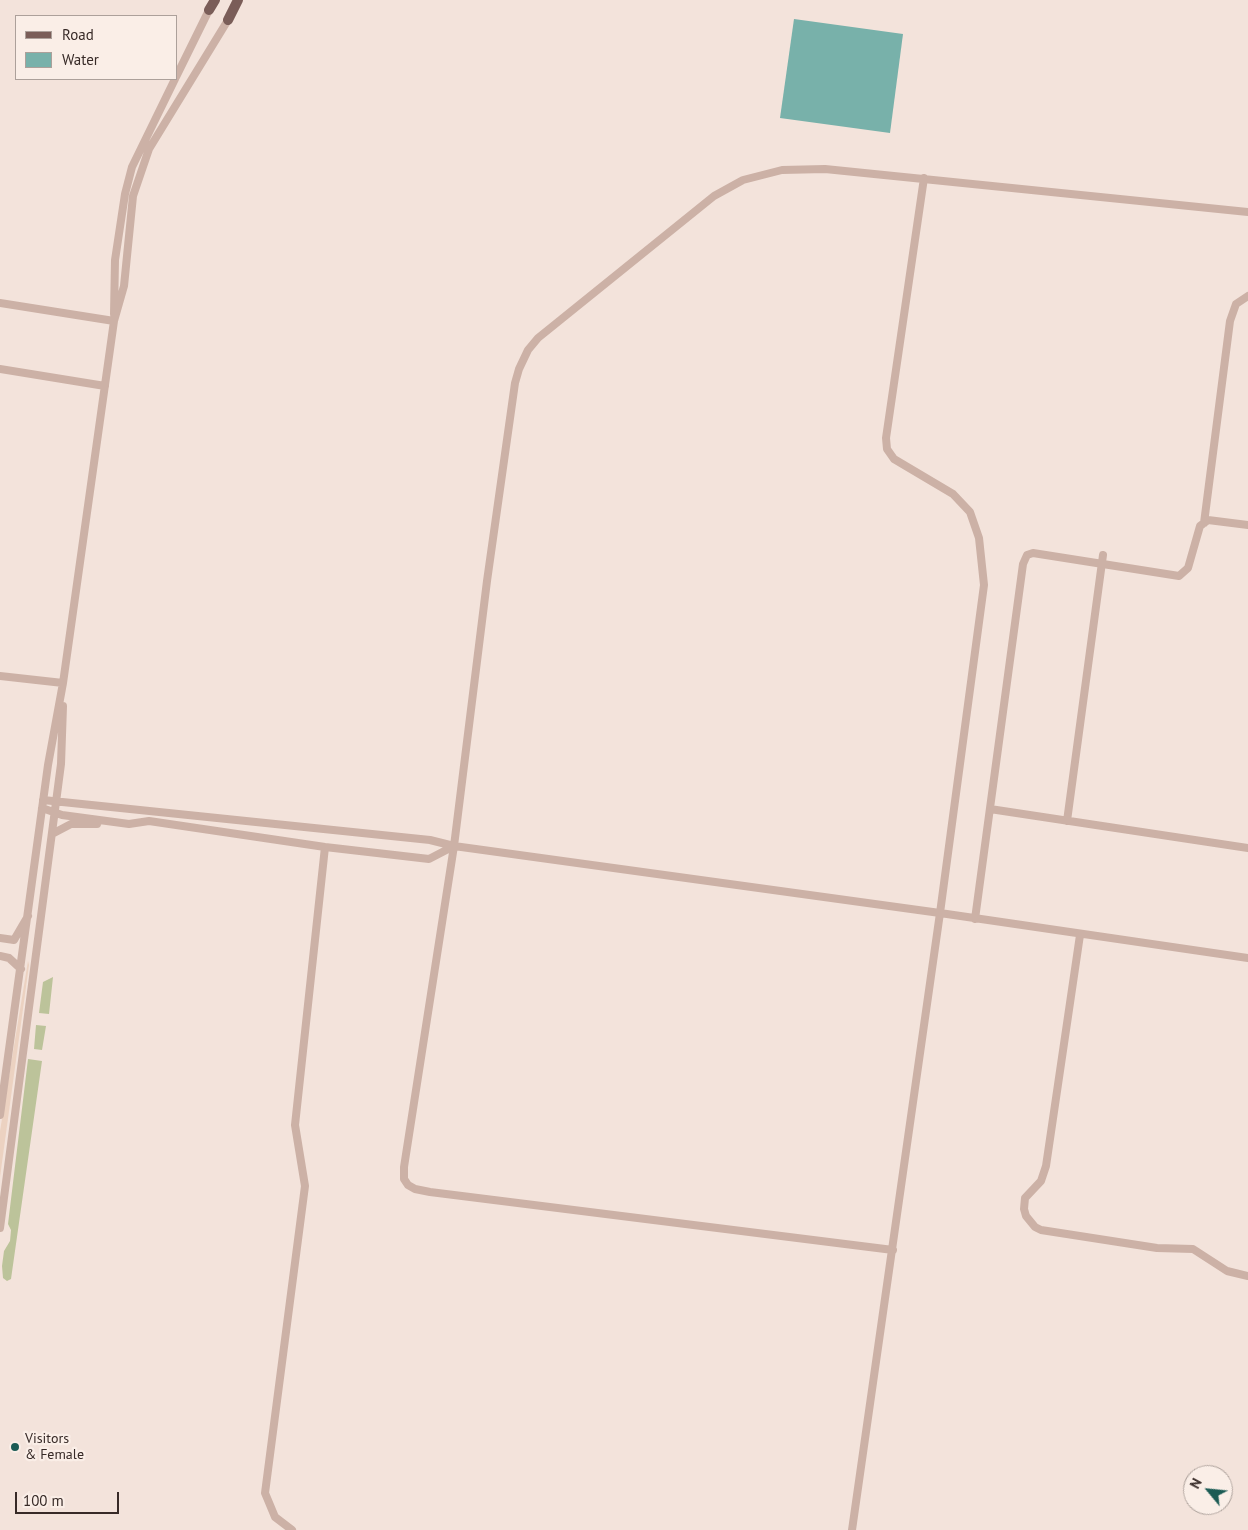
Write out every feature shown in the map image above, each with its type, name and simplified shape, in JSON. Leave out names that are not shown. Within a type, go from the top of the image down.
[{"type":"main road","points":[[209,10],[215,0]]},
{"type":"main road","points":[[228,20],[238,0]]},
{"type":"street","points":[[178,74],[209,10]]},
{"type":"street","points":[[114,321],[124,286],[129,220],[140,170],[149,150],[228,20]]},
{"type":"street","points":[[0,1115],[43,804],[63,683],[114,321],[115,260],[125,194],[132,167],[175,80]]},
{"type":"street","points":[[893,1250],[430,1192],[408,1185],[404,1179],[404,1168],[454,846],[487,581],[515,383],[528,350],[545,333],[714,196],[743,180],[782,170],[803,168],[924,178],[1248,212]]},
{"type":"street","points":[[852,1530],[893,1250],[984,585],[979,538],[970,512],[953,494],[894,459],[887,449],[886,438],[924,178]]},
{"type":"street","points":[[1204,523],[1230,322],[1236,304],[1248,296]]},
{"type":"street","points":[[0,303],[114,321]]},
{"type":"street","points":[[0,370],[105,386]]},
{"type":"street","points":[[975,919],[1024,559],[1027,555],[1033,553],[1179,576],[1183,574],[1190,562],[1197,532],[1208,520],[1248,525]]},
{"type":"street","points":[[1067,821],[1103,555]]},
{"type":"street","points":[[0,676],[63,683]]},
{"type":"street","points":[[0,1228],[61,764],[63,683]]},
{"type":"street","points":[[43,804],[56,802],[430,840],[454,846],[940,913],[1080,935],[1248,958]]},
{"type":"street","points":[[43,804],[55,812],[129,824]]},
{"type":"street","points":[[990,809],[1248,848]]},
{"type":"street","points":[[52,834],[71,824],[129,824],[149,821],[325,847],[430,859],[454,846]]},
{"type":"street","points":[[292,1530],[275,1518],[266,1494],[306,1186],[294,1125],[325,847]]},
{"type":"street","points":[[0,938],[14,940],[28,916]]},
{"type":"street","points":[[1080,935],[1046,1166],[1041,1181],[1025,1198],[1024,1209],[1026,1216],[1035,1227],[1041,1230],[1157,1248],[1193,1249],[1227,1271],[1248,1276]]},
{"type":"street","points":[[0,956],[9,958],[21,969]]},
{"type":"green space","points":[[53,977],[49,1014],[39,1013],[43,982]]},
{"type":"green space","points":[[36,1025],[46,1026],[42,1050],[34,1049]]},
{"type":"green space","points":[[28,1059],[42,1061],[11,1279],[7,1281],[3,1278],[2,1266],[4,1251],[10,1241],[11,1230],[8,1224]]},
{"type":"shaded area","points":[[28,961],[29,965],[0,1177],[0,1131]]},
{"type":"water","points":[[794,19],[903,34],[890,133],[780,118]]},
{"type":"place","name":"Visitors & Female","points":[[15,1447]]}]
